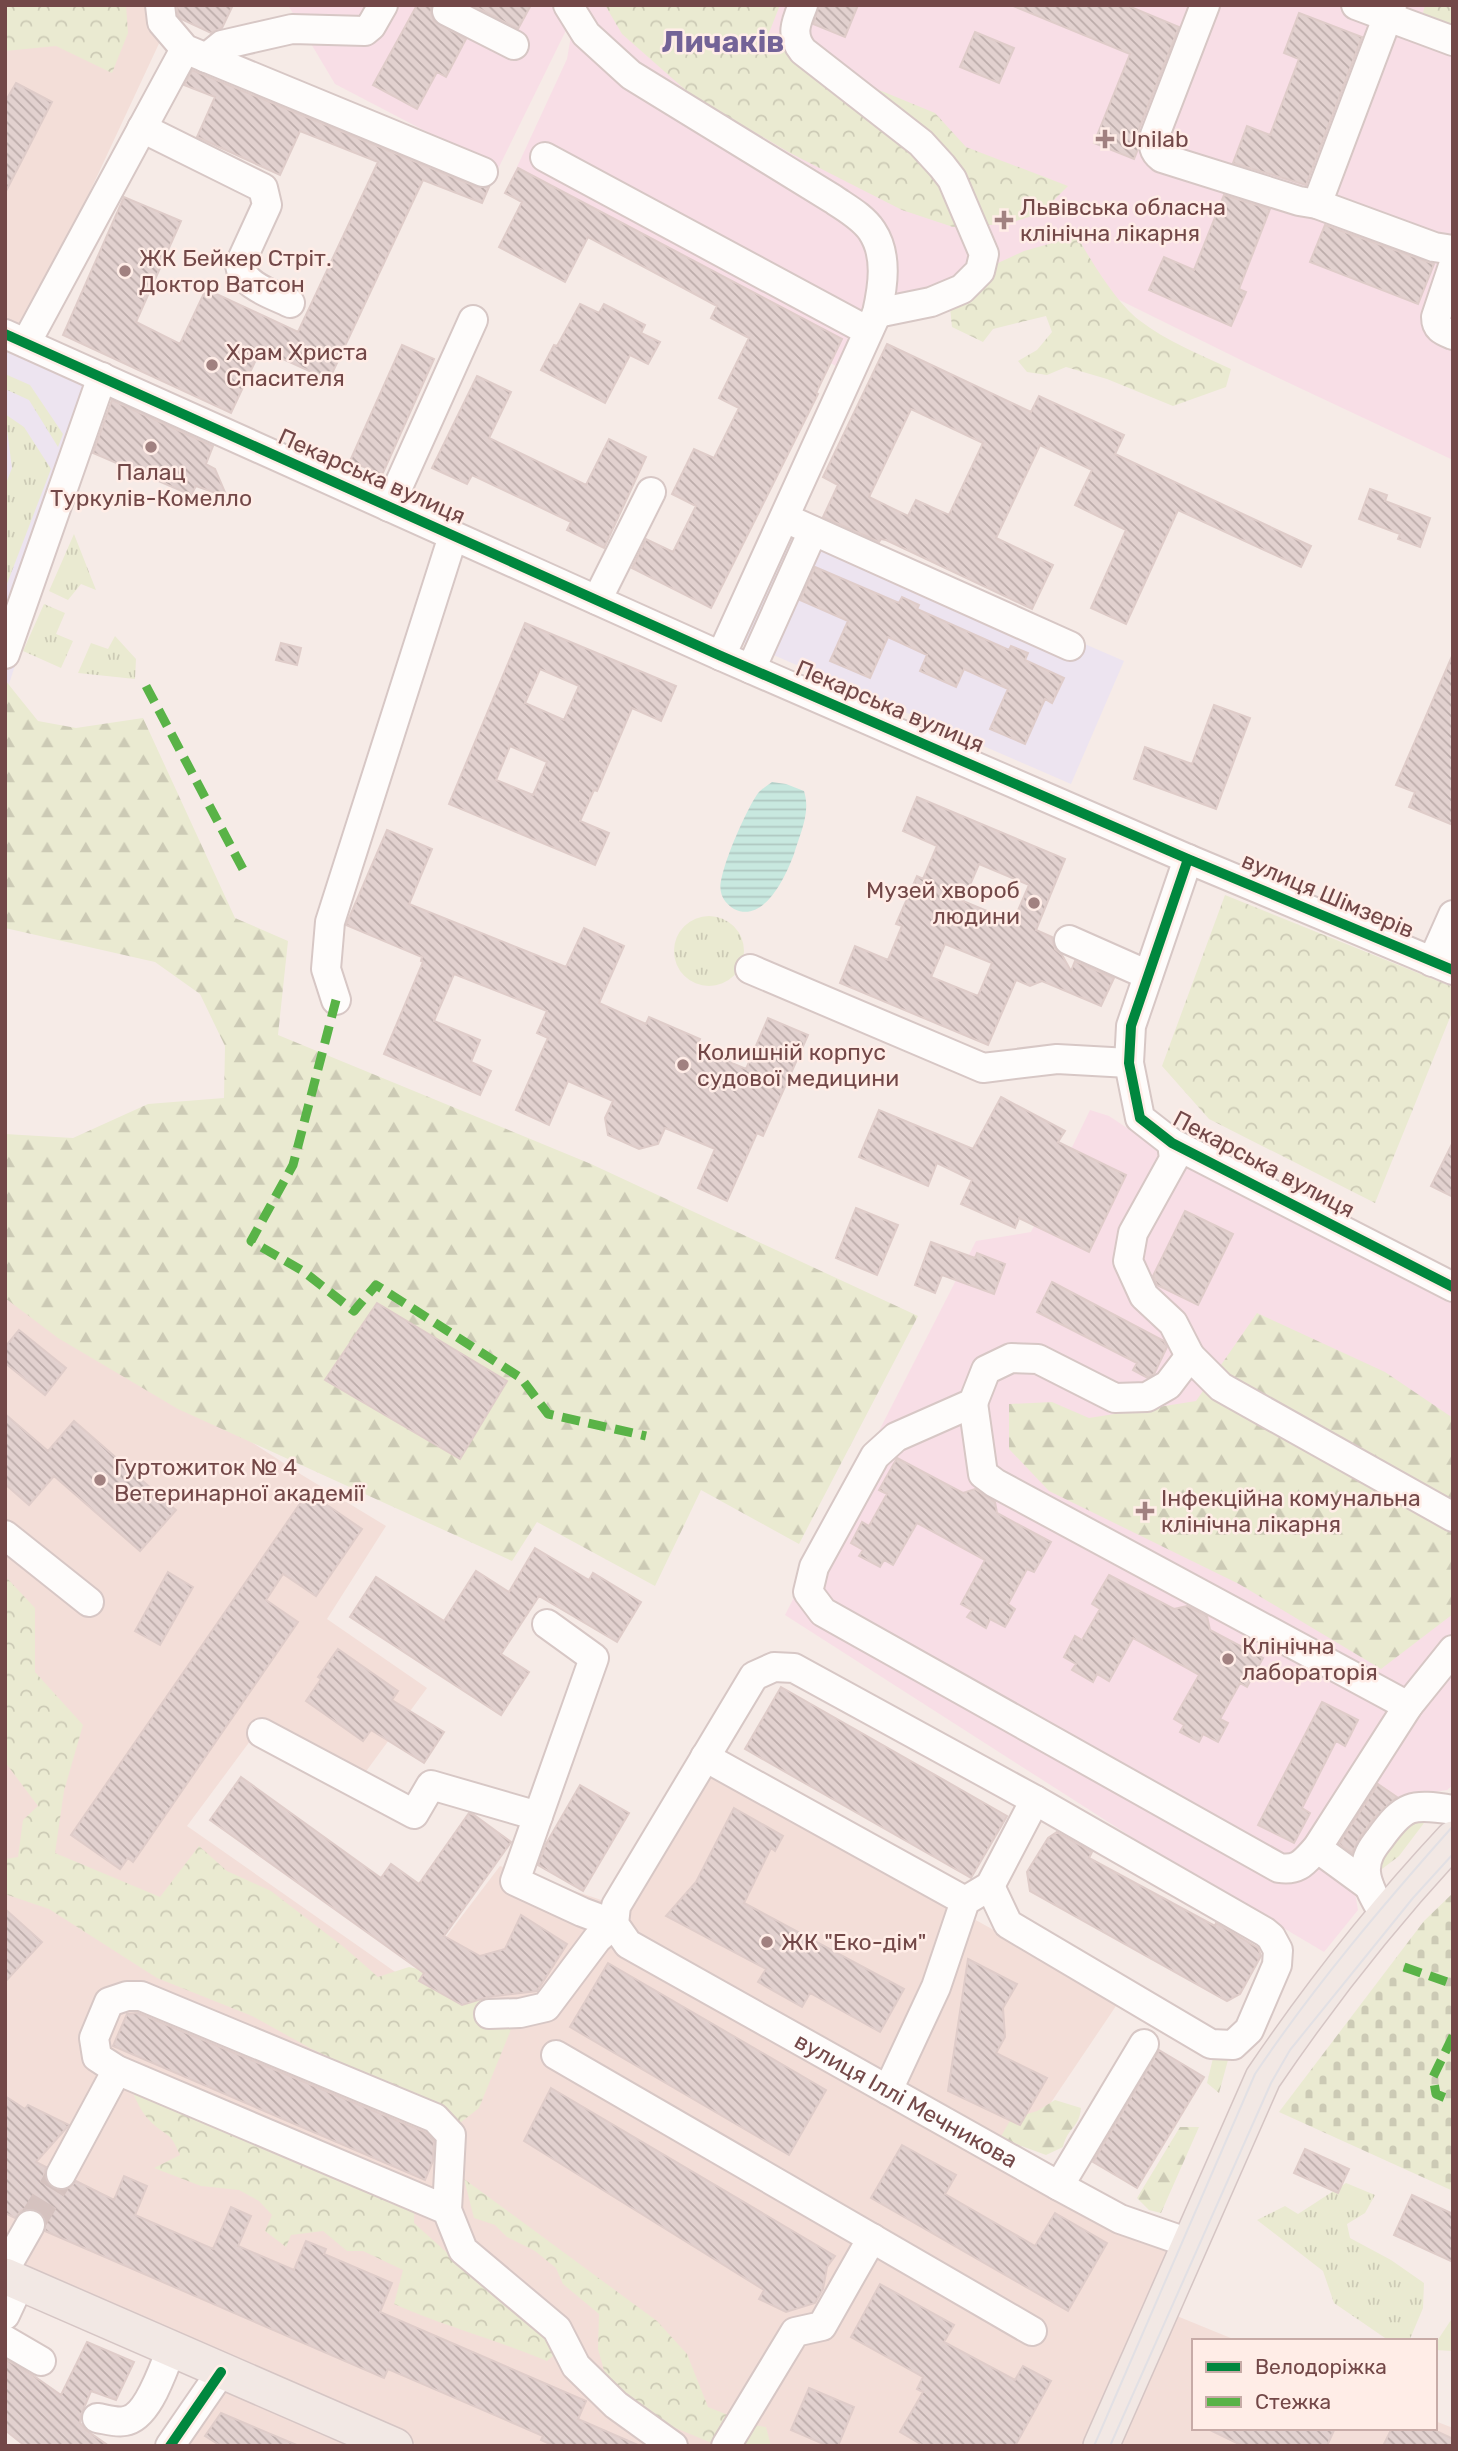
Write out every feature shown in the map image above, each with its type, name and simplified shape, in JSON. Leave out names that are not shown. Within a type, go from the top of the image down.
[{"type":"main road","points":[[1101,2446],[1263,2078],[1377,1902],[1453,1839]]},
{"type":"main road","points":[[10,2276],[171,2350],[395,2446]]},
{"type":"street","points":[[160,5],[162,22],[195,54],[483,172]]},
{"type":"street","points":[[15,339],[142,128],[195,54],[232,42],[292,29],[365,30],[371,26],[383,5]]},
{"type":"street","points":[[568,5],[586,34],[631,75],[861,219],[873,231],[884,268],[883,288],[873,322],[720,656]]},
{"type":"street","points":[[545,157],[873,322],[962,289],[980,271],[984,254],[952,179],[921,144],[797,44],[794,26],[803,5]]},
{"type":"street","points":[[1205,5],[1155,135],[1156,153],[1162,158],[1187,166],[1299,201],[1317,204],[1434,247],[1453,250]]},
{"type":"street","points":[[1356,5],[1390,12],[1453,41]]},
{"type":"street","points":[[447,10],[514,45]]},
{"type":"street","points":[[1317,204],[1390,12]]},
{"type":"street","points":[[142,128],[262,188],[267,205],[240,264],[240,272],[246,280],[290,303]]},
{"type":"street","points":[[1453,266],[1436,317],[1437,326],[1453,335]]},
{"type":"street","points":[[388,507],[473,320]]},
{"type":"street","name":"Пекарська вулиця","points":[[15,339],[720,656],[1188,859],[1131,1026],[1129,1063],[1140,1118],[1172,1143],[1453,1287]]},
{"type":"street","points":[[5,654],[102,377]]},
{"type":"street","points":[[597,600],[651,492]]},
{"type":"street","points":[[785,518],[1070,646]]},
{"type":"street","points":[[751,669],[813,531]]},
{"type":"street","points":[[336,1000],[326,969],[330,922],[453,536]]},
{"type":"street","name":"вулиця Шімзерів","points":[[1188,859],[1443,966],[1453,915]]},
{"type":"street","points":[[1069,940],[1148,975]]},
{"type":"street","points":[[750,969],[984,1068],[1057,1059],[1129,1063]]},
{"type":"street","points":[[1172,1143],[1174,1159],[1133,1233],[1128,1261],[1144,1296],[1173,1324],[1189,1356],[1221,1387],[1453,1517]]},
{"type":"street","points":[[1189,1356],[1168,1385],[1147,1397],[1115,1398],[1038,1359],[1011,1358],[986,1370],[973,1403],[983,1474],[995,1483],[1408,1706]]},
{"type":"street","points":[[973,1403],[896,1437],[875,1456],[814,1567],[808,1592],[823,1612],[1279,1868],[1290,1870],[1300,1867],[1317,1848],[1408,1706],[1453,1650]]},
{"type":"street","points":[[5,1535],[89,1602]]},
{"type":"street","points":[[261,1733],[414,1814],[431,1784],[538,1816],[594,1658],[547,1624]]},
{"type":"street","points":[[489,2014],[520,2013],[546,2007],[597,1939],[621,1934],[616,1906],[754,1676],[774,1667],[794,1668],[1035,1800],[1271,1937],[1278,1950],[1277,1965],[1249,2031],[1234,2045],[1211,2044],[1008,1924],[990,1886]]},
{"type":"street","points":[[705,1757],[965,1901]]},
{"type":"street","points":[[888,2090],[936,1987],[965,1901],[990,1886],[1035,1800]]},
{"type":"street","points":[[1377,1902],[1366,1872],[1369,1853],[1398,1813],[1418,1807],[1453,1810]]},
{"type":"street","name":"вулиця Іллі Мечникова","points":[[538,1816],[515,1881],[582,1912],[888,2090],[1120,2219],[1189,2243]]},
{"type":"street","points":[[1317,1848],[1377,1902]]},
{"type":"street","points":[[447,2210],[117,2070],[97,2057],[93,2038],[109,2002],[127,1996],[141,1996],[435,2118],[451,2135],[447,2210],[463,2250],[557,2329],[576,2366],[616,2405],[673,2446]]},
{"type":"street","points":[[1059,2186],[1143,2044]]},
{"type":"street","points":[[555,2055],[1032,2330]]},
{"type":"street","points":[[61,2174],[117,2070]]},
{"type":"street","points":[[5,2315],[10,2276],[30,2225]]},
{"type":"street","points":[[726,2446],[795,2332],[822,2326],[872,2238]]},
{"type":"street","points":[[5,2340],[41,2361]]},
{"type":"street","points":[[97,2418],[126,2422],[137,2415],[147,2404],[171,2350]]},
{"type":"street","points":[[170,2446],[222,2372]]},
{"type":"shaded area","points":[[5,5],[177,5],[21,339],[5,331]]},
{"type":"shaded area","name":"Львівська обласна клінічна лікарня","points":[[288,5],[1453,5],[1453,460],[1067,274],[882,329],[857,377],[505,193],[567,59],[575,12],[498,169],[335,84]]},
{"type":"shaded area","points":[[5,340],[107,386],[5,696]]},
{"type":"shaded area","points":[[793,518],[1124,661],[1071,784],[739,640]]},
{"type":"shaded area","name":"Інфекційна комунальна клінічна лікарня","points":[[1090,1110],[1109,1116],[1174,1159],[1453,1302],[1453,1785],[1447,1790],[1397,1798],[1354,1860],[1358,1910],[1324,1952],[1152,1850],[785,1615],[976,1241],[1031,1232]]},
{"type":"shaded area","points":[[5,1282],[302,1475],[386,1526],[327,1619],[427,1688],[359,1781],[265,1721],[187,1826],[411,1983],[500,1866],[625,1908],[710,1767],[873,1863],[1120,2000],[1017,2153],[1170,2254],[1085,2446],[420,2446],[5,2270]]},
{"type":"shaded area","points":[[1172,2314],[1233,2339],[1192,2339],[1192,2430],[1437,2430],[1437,2422],[1453,2428],[1453,2446],[1112,2446]]},
{"type":"shaded area","points":[[222,2382],[367,2446],[176,2446]]},
{"type":"green space","points":[[5,5],[126,5],[128,33],[112,73],[56,46],[5,51]]},
{"type":"green space","points":[[605,5],[780,5],[765,43],[935,113],[966,147],[1068,186],[1041,213],[1007,224],[953,227],[902,210],[790,153],[690,94],[622,34]]},
{"type":"green space","points":[[1425,5],[1453,5],[1453,26],[1423,13]]},
{"type":"green space","points":[[1077,236],[1113,292],[1139,320],[1172,341],[1231,369],[1226,387],[1173,406],[1107,379],[1066,367],[1047,375],[1027,372],[1018,361],[1037,350],[1052,332],[1046,316],[993,329],[983,342],[952,327],[948,288],[962,271],[998,263],[1024,251]]},
{"type":"green space","points":[[5,374],[30,385],[63,434],[58,447],[29,400],[5,389]]},
{"type":"green space","points":[[5,414],[24,427],[51,469],[5,589],[5,486],[12,468]]},
{"type":"green space","points":[[74,534],[96,590],[81,584],[68,600],[49,591]]},
{"type":"green space","points":[[44,604],[65,613],[56,634],[73,641],[61,668],[23,651]]},
{"type":"green space","points":[[115,636],[136,659],[135,679],[78,673],[91,643],[108,649]]},
{"type":"green space","points":[[5,680],[38,721],[76,728],[143,718],[235,918],[288,941],[278,1035],[591,1164],[918,1316],[799,1544],[701,1490],[655,1586],[537,1522],[512,1561],[178,1409],[58,1338],[5,1298],[5,1134],[73,1138],[148,1104],[224,1098],[225,1046],[200,994],[155,962],[5,928]]},
{"type":"green space","points":[[1225,895],[1453,987],[1453,1010],[1375,1203],[1209,1119],[1162,1066]]},
{"type":"green space","points":[[709,916],[734,926],[744,951],[734,976],[709,986],[684,976],[674,951],[684,926]]},
{"type":"green space","points":[[1257,1313],[1385,1372],[1453,1418],[1453,1614],[1381,1669],[1239,1584],[1049,1491],[1009,1449],[1009,1404],[1052,1402],[1089,1418],[1196,1401]]},
{"type":"green space","points":[[5,1576],[35,1608],[35,1672],[83,1725],[64,1791],[55,1853],[160,1897],[199,1846],[227,1871],[271,1891],[378,1977],[409,1967],[436,1973],[483,1993],[514,2022],[479,2108],[460,2123],[252,2016],[157,1978],[49,1909],[5,1894],[5,1859],[18,1857],[23,1820],[38,1806],[5,1762]]},
{"type":"green space","points":[[1422,1818],[1424,1823],[1399,1856],[1378,1872],[1390,1836]]},
{"type":"green space","points":[[1453,1893],[1453,2191],[1279,2112],[1424,1921]]},
{"type":"green space","points":[[1231,2049],[1219,2093],[1207,2083],[1214,2054]]},
{"type":"green space","points":[[130,2086],[415,2185],[414,2223],[455,2260],[503,2269],[543,2297],[528,2320],[544,2329],[558,2352],[547,2361],[394,2304],[403,2270],[363,2251],[347,2251],[323,2231],[291,2235],[286,2247],[265,2231],[272,2215],[259,2201],[239,2190],[201,2186],[154,2168],[180,2155],[170,2137],[144,2113]]},
{"type":"green space","points":[[1055,2100],[1081,2108],[1078,2120],[1063,2147],[1046,2155],[1000,2138],[1011,2119],[1037,2111]]},
{"type":"green space","points":[[1180,2127],[1199,2127],[1161,2213],[1149,2210],[1137,2198]]},
{"type":"green space","points":[[464,2179],[657,2321],[687,2354],[708,2407],[753,2425],[766,2427],[771,2446],[719,2446],[661,2422],[607,2381],[598,2349],[599,2314],[563,2284],[556,2268],[535,2251],[507,2237],[495,2225],[474,2218]]},
{"type":"green space","points":[[1346,2183],[1375,2195],[1365,2213],[1347,2224],[1350,2238],[1391,2260],[1424,2283],[1423,2308],[1410,2339],[1387,2339],[1334,2303],[1323,2271],[1257,2220],[1285,2206],[1298,2214]]},
{"type":"green space","points":[[1453,2317],[1453,2351],[1437,2350],[1437,2341]]},
{"type":"water","points":[[772,782],[804,791],[804,823],[779,885],[764,904],[745,912],[734,909],[722,895],[723,872],[748,811],[759,792]]},
{"type":"building","points":[[177,5],[233,5],[222,28],[211,33],[181,19]]},
{"type":"building","points":[[417,5],[432,5],[434,21],[466,39],[446,77],[437,72],[417,109],[373,85]]},
{"type":"building","points":[[472,5],[531,5],[518,29]]},
{"type":"building","points":[[819,5],[858,5],[845,37],[813,24]]},
{"type":"building","points":[[1011,5],[1126,5],[1179,27],[1139,129],[1138,149],[1134,159],[1094,143],[1130,54]]},
{"type":"building","points":[[1299,13],[1362,37],[1306,185],[1233,163],[1247,126],[1270,135],[1299,59],[1284,53]]},
{"type":"building","points":[[975,32],[1014,48],[999,83],[960,67]]},
{"type":"building","points":[[192,70],[477,187],[489,187],[482,203],[423,180],[329,380],[261,349],[231,413],[63,335],[124,197],[181,221],[136,322],[180,344],[206,289],[298,332],[378,162],[300,131],[280,175],[197,137],[215,97],[184,85]]},
{"type":"building","points":[[16,83],[52,102],[5,193],[5,102]]},
{"type":"building","points":[[518,168],[842,339],[816,393],[818,394],[711,608],[632,568],[646,539],[673,552],[696,506],[672,494],[694,449],[714,458],[739,408],[719,398],[749,338],[711,318],[717,306],[588,237],[565,282],[499,247],[522,202],[505,193]]},
{"type":"building","points":[[1224,195],[1270,209],[1239,289],[1246,292],[1231,326],[1149,290],[1164,257],[1194,270]]},
{"type":"building","points":[[1325,225],[1434,264],[1418,304],[1310,262]]},
{"type":"building","points":[[580,304],[599,313],[604,304],[645,325],[641,333],[660,342],[648,364],[630,355],[605,403],[541,370]]},
{"type":"building","points":[[887,344],[1031,412],[1039,396],[1124,435],[1115,454],[1311,546],[1301,567],[1178,510],[1126,624],[1091,608],[1126,530],[1075,505],[1092,470],[1040,445],[996,538],[1053,565],[1032,609],[886,540],[881,539],[879,542],[823,517],[838,485],[823,477]],"holes":[[[911,409],[983,443],[949,515],[916,500],[908,516],[869,497]]]},
{"type":"building","points":[[402,345],[434,359],[382,475],[350,461]]},
{"type":"building","points":[[477,376],[511,392],[489,438],[586,485],[609,439],[646,457],[604,548],[567,530],[571,522],[472,475],[467,484],[432,468]]},
{"type":"building","name":"Палац Туркулів-Комелло","points":[[112,400],[213,446],[206,464],[215,469],[227,497],[196,486],[191,495],[93,453]]},
{"type":"building","points":[[1370,489],[1387,495],[1385,501],[1430,518],[1420,547],[1398,539],[1400,534],[1359,519]]},
{"type":"building","points":[[815,567],[899,603],[902,597],[919,605],[917,609],[1009,650],[1011,646],[1028,653],[1025,660],[1064,678],[1052,703],[1045,699],[1025,744],[990,729],[1008,689],[964,669],[956,687],[920,671],[927,655],[888,637],[870,678],[830,661],[848,621],[800,600]]},
{"type":"building","points":[[525,623],[676,686],[661,721],[632,708],[597,791],[594,790],[580,821],[609,833],[595,865],[449,804]],"holes":[[[540,669],[579,686],[564,720],[525,703]],[[510,746],[547,762],[533,795],[496,780]]]},
{"type":"building","points":[[281,643],[301,648],[297,665],[276,660]]},
{"type":"building","points":[[1453,654],[1453,825],[1409,807],[1415,792],[1396,785]]},
{"type":"building","points":[[1214,705],[1250,718],[1216,809],[1134,779],[1145,747],[1192,764]]},
{"type":"building","points":[[917,797],[1065,859],[1036,930],[1052,937],[1055,949],[1062,955],[1071,971],[1075,961],[1114,978],[1101,1006],[1042,981],[1030,986],[1016,980],[988,1045],[840,983],[855,946],[888,960],[902,926],[896,924],[917,876],[923,879],[937,846],[903,831]],"holes":[[[979,864],[1029,885],[1013,922],[963,901]],[[945,944],[992,963],[978,996],[931,977]]]},
{"type":"building","points":[[387,830],[432,849],[409,904],[566,967],[584,928],[624,946],[599,1003],[646,1024],[649,1017],[700,1039],[696,1048],[746,1069],[768,1018],[808,1035],[763,1136],[757,1133],[727,1201],[698,1188],[715,1149],[665,1128],[658,1144],[639,1149],[608,1135],[605,1118],[613,1101],[568,1081],[549,1125],[516,1110],[548,1038],[537,1033],[547,1011],[454,974],[434,1021],[480,1040],[471,1062],[491,1071],[480,1095],[384,1054],[423,962],[422,957],[346,925]]},
{"type":"building","points":[[1001,1097],[1065,1131],[1058,1142],[1126,1175],[1089,1252],[1019,1218],[1015,1228],[961,1204],[972,1180],[937,1163],[928,1186],[859,1157],[879,1110],[973,1149]]},
{"type":"building","points":[[1453,1142],[1453,1197],[1431,1186]]},
{"type":"building","points":[[856,1208],[898,1225],[877,1275],[836,1258]]},
{"type":"building","points":[[1185,1211],[1233,1234],[1198,1305],[1157,1285],[1153,1276]]},
{"type":"building","points":[[931,1242],[975,1258],[977,1253],[1005,1264],[994,1294],[942,1275],[935,1293],[915,1285]]},
{"type":"building","points":[[1052,1282],[1164,1341],[1167,1347],[1154,1374],[1148,1378],[1133,1370],[1137,1363],[1037,1312]]},
{"type":"building","points":[[377,1303],[507,1381],[460,1459],[325,1380]]},
{"type":"building","points":[[19,1330],[66,1368],[45,1395],[5,1363],[5,1347]]},
{"type":"building","name":"Гуртожиток № 4 Ветеринарної академії","points":[[5,1414],[48,1451],[74,1421],[176,1510],[140,1551],[54,1476],[29,1505],[5,1484]]},
{"type":"building","points":[[897,1458],[963,1493],[975,1489],[995,1502],[997,1513],[1051,1542],[1034,1572],[1027,1569],[1008,1604],[1015,1609],[1005,1627],[990,1619],[986,1628],[967,1617],[972,1610],[961,1604],[985,1560],[917,1523],[893,1565],[884,1560],[880,1567],[859,1556],[863,1550],[851,1543],[862,1522],[869,1526],[887,1494],[879,1490]]},
{"type":"building","points":[[308,1492],[362,1529],[316,1596],[283,1574],[266,1600],[298,1622],[133,1862],[128,1858],[120,1869],[71,1835]]},
{"type":"building","points":[[535,1548],[589,1580],[593,1573],[641,1602],[617,1642],[539,1596],[501,1654],[529,1672],[501,1715],[350,1617],[376,1577],[444,1621],[476,1571],[509,1592]]},
{"type":"building","points":[[168,1572],[193,1587],[160,1645],[135,1631]]},
{"type":"building","name":"Клінічна лабораторія","points":[[1109,1575],[1174,1609],[1187,1606],[1207,1616],[1210,1630],[1263,1658],[1247,1687],[1240,1683],[1220,1719],[1228,1723],[1218,1742],[1203,1734],[1199,1742],[1180,1732],[1184,1725],[1174,1719],[1199,1675],[1133,1638],[1109,1681],[1097,1674],[1093,1682],[1072,1670],[1076,1664],[1064,1657],[1075,1636],[1082,1640],[1100,1609],[1092,1604]]},
{"type":"building","points":[[338,1649],[398,1691],[392,1700],[444,1732],[424,1763],[371,1730],[363,1741],[306,1701],[321,1679],[318,1677]]},
{"type":"building","points":[[781,1687],[1007,1816],[971,1878],[745,1749]]},
{"type":"building","points":[[1322,1702],[1358,1720],[1345,1746],[1336,1741],[1302,1808],[1310,1813],[1294,1843],[1258,1825]]},
{"type":"building","points":[[241,1777],[381,1878],[391,1864],[419,1884],[469,1813],[474,1815],[511,1842],[444,1936],[480,1956],[505,1949],[521,1915],[567,1944],[537,1991],[488,1997],[462,2005],[419,1981],[424,1973],[210,1820]]},
{"type":"building","points":[[1378,1784],[1397,1797],[1375,1817],[1352,1853],[1339,1844]]},
{"type":"building","points":[[580,1785],[629,1813],[583,1891],[538,1865],[546,1844]]},
{"type":"building","name":"ЖК \"Еко-дім\"","points":[[734,1808],[783,1836],[775,1851],[771,1848],[744,1903],[904,1989],[880,2032],[810,1993],[802,2007],[758,1982],[766,1969],[666,1916],[696,1882]]},
{"type":"building","points":[[1057,1832],[1092,1852],[1089,1858],[1215,1926],[1216,1923],[1258,1948],[1261,1956],[1240,1994],[1227,2001],[1030,1891],[1027,1872],[1048,1838]]},
{"type":"building","points":[[5,1909],[42,1942],[5,1982]]},
{"type":"building","points":[[968,1959],[1017,1984],[1003,2008],[1005,2037],[996,2053],[1047,2078],[1020,2125],[948,2091]]},
{"type":"building","points":[[608,1963],[826,2090],[789,2155],[570,2027]]},
{"type":"building","points":[[138,2013],[425,2132],[434,2141],[433,2161],[425,2180],[113,2046],[127,2014]]},
{"type":"building","points":[[1159,2050],[1204,2077],[1137,2188],[1093,2162]]},
{"type":"building","points":[[551,2088],[835,2256],[827,2267],[823,2289],[815,2303],[786,2312],[759,2299],[764,2290],[524,2141]]},
{"type":"building","points":[[5,2096],[25,2109],[28,2105],[69,2125],[36,2162],[46,2167],[44,2175],[53,2188],[61,2191],[76,2181],[114,2200],[124,2176],[147,2186],[135,2215],[213,2249],[231,2207],[251,2216],[238,2246],[294,2270],[306,2241],[326,2249],[324,2254],[392,2283],[380,2312],[586,2401],[578,2419],[640,2446],[554,2446],[541,2440],[543,2436],[388,2369],[384,2378],[45,2231],[45,2217],[38,2210],[22,2210],[15,2218],[5,2213]]},
{"type":"building","points":[[902,2145],[956,2175],[945,2194],[1035,2246],[1055,2213],[1107,2243],[1068,2311],[871,2198]]},
{"type":"building","points":[[1305,2149],[1349,2169],[1338,2193],[1294,2173]]},
{"type":"building","points":[[1412,2195],[1453,2214],[1453,2262],[1394,2235]]},
{"type":"building","points":[[880,2284],[954,2325],[944,2342],[1015,2380],[1023,2366],[1051,2381],[1015,2446],[924,2446],[900,2432],[923,2392],[917,2389],[923,2377],[851,2337]]},
{"type":"building","points":[[87,2342],[134,2362],[116,2400],[91,2391],[81,2415],[80,2423],[86,2430],[109,2446],[25,2446],[5,2430],[5,2359],[61,2395]]},
{"type":"building","points":[[809,2388],[854,2407],[838,2446],[828,2446],[791,2430]]},
{"type":"building","points":[[221,2413],[299,2446],[221,2446],[205,2436]]},
{"type":"building","points":[[1210,2430],[1334,2430],[1327,2446],[1243,2446]]},
{"type":"building","points":[[1391,2430],[1434,2430],[1453,2439],[1453,2446],[1383,2446]]},
{"type":"tunnel","points":[[30,2225],[61,2174]]},
{"type":"tram line","points":[[1094,2446],[1255,2074],[1350,1947],[1453,1826]]},
{"type":"tram line","points":[[1110,2446],[1271,2083],[1290,2050],[1413,1898],[1453,1854]]},
{"type":"marked path","points":[[146,686],[245,873]]},
{"type":"marked path","points":[[336,1000],[293,1165],[251,1241],[303,1271],[354,1311],[376,1285],[521,1378],[548,1414],[646,1436]]},
{"type":"marked path","points":[[1404,1967],[1453,1984]]},
{"type":"marked path","points":[[1453,2036],[1433,2077],[1436,2094],[1453,2101]]},
{"type":"cycle path","points":[[5,334],[721,656],[1188,859],[1453,970]]},
{"type":"cycle path","points":[[1188,859],[1131,1026],[1129,1063],[1140,1118],[1172,1143],[1453,1287]]},
{"type":"cycle path","points":[[170,2446],[221,2372]]},
{"type":"place","name":"Unilab","points":[[1105,139]]},
{"type":"place","name":"Львівська обласна клінічна лікарня","points":[[1004,220]]},
{"type":"place","name":"ЖК Бейкер Стріт. Доктор Ватсон","points":[[125,271]]},
{"type":"place","name":"Храм Христа Спасителя","points":[[212,365]]},
{"type":"place","name":"Палац Туркулів-Комелло","points":[[151,447]]},
{"type":"place","name":"Музей хвороб людини","points":[[1034,903]]},
{"type":"place","name":"Колишній корпус судової медицини","points":[[683,1065]]},
{"type":"place","name":"Гуртожиток № 4 Ветеринарної академії","points":[[100,1480]]},
{"type":"place","name":"Інфекційна комунальна клінічна лікарня","points":[[1145,1511]]},
{"type":"place","name":"Клінічна лабораторія","points":[[1228,1659]]},
{"type":"place","name":"ЖК \"Еко-дім\"","points":[[767,1942]]},
{"type":"district","name":"Личаків","points":[[723,42]]}]
